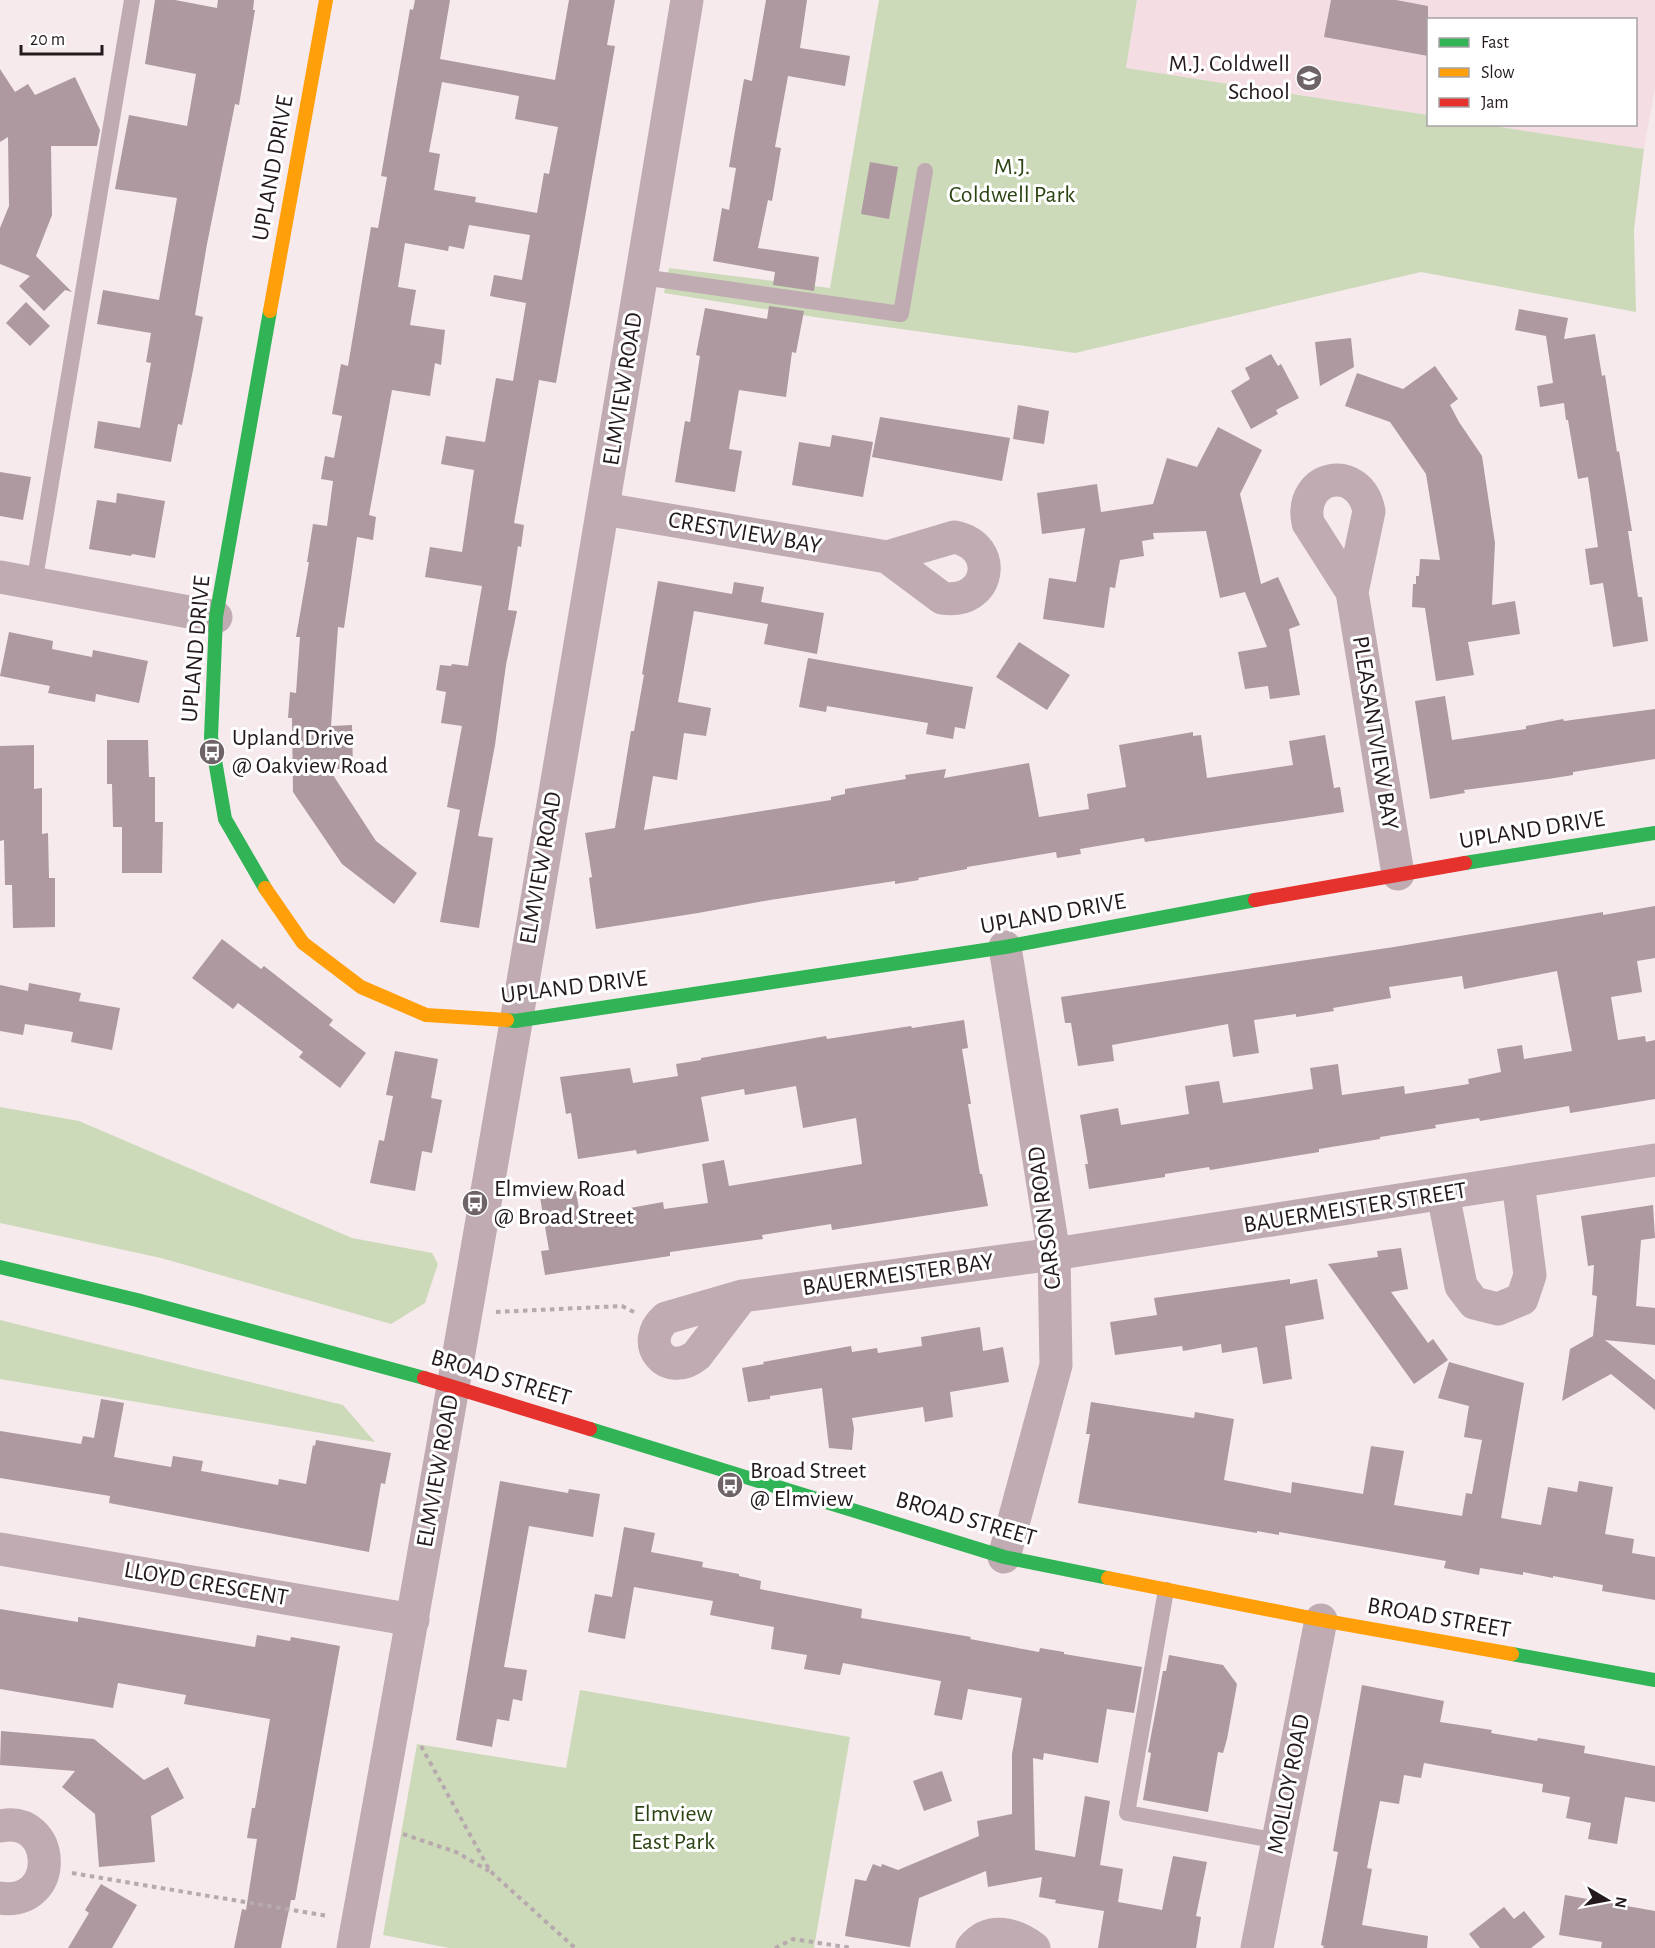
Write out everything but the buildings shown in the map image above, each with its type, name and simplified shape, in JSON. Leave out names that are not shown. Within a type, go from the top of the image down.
[{"type":"street","name":"UPLAND DRIVE","points":[[326,0],[216,617],[211,738],[225,819],[258,878],[303,943],[361,987],[426,1015],[515,1021],[1005,947],[1398,874],[1655,833]]},
{"type":"street","name":"ELMVIEW ROAD","points":[[356,1935],[413,1620],[604,508],[687,0]]},
{"type":"street","name":"CRESTVIEW BAY","points":[[604,508],[887,557]]},
{"type":"street","points":[[0,577],[216,617]]},
{"type":"street","name":"PLEASANTVIEW BAY","points":[[1352,592],[1398,874]]},
{"type":"street","name":"CARSON ROAD","points":[[1004,1557],[1056,1365],[1054,1254],[1005,947]]},
{"type":"street","name":"BAUERMEISTER STREET","points":[[1054,1254],[1655,1160]]},
{"type":"street","points":[[1443,1194],[1461,1286],[1474,1303],[1498,1309],[1522,1299],[1530,1275],[1518,1182]]},
{"type":"street","name":"BAUERMEISTER BAY","points":[[659,1324],[666,1318],[742,1296],[1054,1254]]},
{"type":"street","name":"BROAD STREET","points":[[0,1267],[137,1300],[453,1386],[1004,1557],[1321,1620],[1655,1680]]},
{"type":"street","points":[[659,1324],[655,1332],[656,1351],[663,1359],[671,1363],[681,1364],[690,1361],[698,1355],[742,1296]]},
{"type":"street","name":"LLOYD CRESCENT","points":[[0,1549],[413,1620]]},
{"type":"street","name":"MOLLOY ROAD","points":[[1257,1948],[1321,1620]]},
{"type":"street","points":[[0,1826],[15,1825],[26,1829],[42,1846],[45,1857],[45,1869],[34,1889],[24,1896],[13,1899],[0,1898]]},
{"type":"street","points":[[972,1948],[984,1937],[1008,1934],[1020,1938],[1034,1948]]},
{"type":"lane","points":[[34,584],[132,0]]},
{"type":"lane","points":[[642,277],[901,314],[925,171]]},
{"type":"lane","points":[[1166,1590],[1126,1813],[1278,1841]]},
{"type":"path","points":[[465,1313],[622,1306],[659,1324]]},
{"type":"path","points":[[390,1739],[421,1746],[490,1872]]},
{"type":"path","points":[[375,1829],[412,1836],[456,1852],[490,1872],[575,1948]]},
{"type":"path","points":[[45,1869],[356,1935]]},
{"type":"path","points":[[775,1948],[794,1939],[852,1948]]},
{"type":"shaded area","name":"M.J. Coldwell School","points":[[1137,0],[1655,0],[1655,88],[1644,149],[1494,126],[1637,126],[1637,18],[1427,18],[1427,115],[1126,68]]},
{"type":"green space","name":"M.J. Coldwell Park","points":[[879,0],[1137,0],[1126,68],[1427,115],[1427,126],[1494,126],[1644,149],[1634,230],[1636,312],[1421,272],[1075,353],[821,318],[664,293],[669,268],[830,288]]},
{"type":"green space","points":[[0,1107],[79,1121],[352,1238],[432,1253],[438,1264],[425,1303],[391,1324],[161,1258],[0,1223]]},
{"type":"green space","points":[[0,1320],[343,1405],[375,1442],[0,1379]]},
{"type":"green space","name":"Elmview East Park","points":[[580,1690],[850,1737],[814,1948],[449,1948],[383,1935],[417,1744],[566,1768]]},
{"type":"traffic: fast","points":[[265,888],[225,819],[211,737],[216,617],[270,311]]},
{"type":"traffic: fast","points":[[1465,863],[1655,833]]},
{"type":"traffic: fast","points":[[507,1020],[515,1021],[1005,947],[1255,900]]},
{"type":"traffic: fast","points":[[0,1267],[137,1300],[424,1378]]},
{"type":"traffic: fast","points":[[590,1429],[1004,1557],[1108,1578]]},
{"type":"traffic: fast","points":[[1512,1654],[1655,1680]]},
{"type":"traffic: slow","points":[[270,311],[326,0]]},
{"type":"traffic: slow","points":[[265,888],[303,943],[361,987],[426,1015],[507,1020]]},
{"type":"traffic: slow","points":[[1108,1578],[1321,1620],[1512,1654]]},
{"type":"traffic: jam","points":[[1255,900],[1465,863]]},
{"type":"traffic: jam","points":[[424,1378],[590,1429]]},
{"type":"place","name":"M.J. Coldwell School","points":[[1309,78]]},
{"type":"place","name":"Upland Drive @ Oakview Road","points":[[212,752]]},
{"type":"place","name":"Elmview Road @ Broad Street","points":[[475,1203]]},
{"type":"place","name":"Broad Street @ Elmview","points":[[730,1485]]}]
